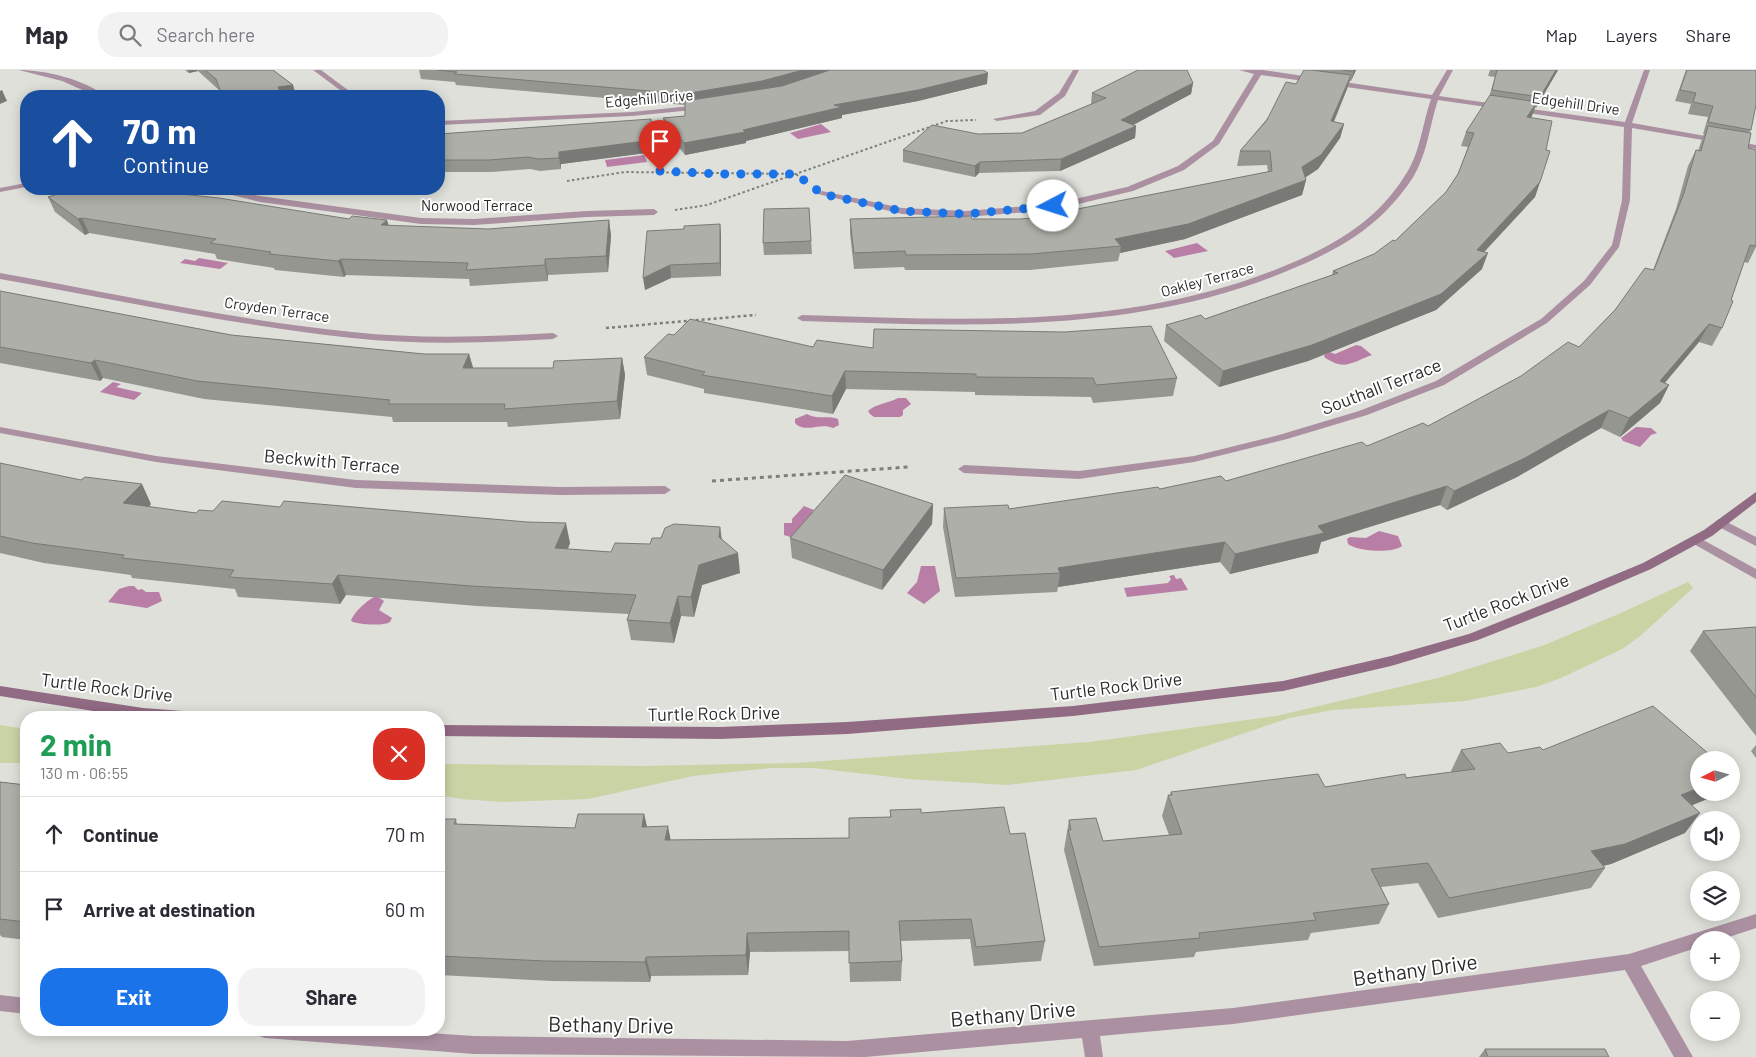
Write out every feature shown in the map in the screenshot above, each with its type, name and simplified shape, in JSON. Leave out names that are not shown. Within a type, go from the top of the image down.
[{"type":"street","points":[[22,70],[64,79],[88,90]]},
{"type":"street","points":[[316,70],[344,90]]},
{"type":"street","points":[[997,119],[1037,113],[1062,94],[1076,70]]},
{"type":"street","name":"Edgehill Drive","points":[[1242,70],[1628,125],[1756,147]]},
{"type":"street","name":"Oakley Terrace","points":[[802,318],[924,322],[1066,320],[1177,304],[1278,274],[1330,249],[1368,224],[1409,178],[1428,127],[1436,97],[1450,70]]},
{"type":"street","name":"Southall Terrace","points":[[964,469],[1079,475],[1194,459],[1284,437],[1354,416],[1440,383],[1498,350],[1544,321],[1587,283],[1616,245],[1626,200],[1628,125],[1647,70]]},
{"type":"street","points":[[822,194],[902,211],[966,214],[1053,206],[1130,189],[1181,168],[1216,142],[1259,71]]},
{"type":"street","name":"Edgehill Drive","points":[[445,123],[632,114],[709,106]]},
{"type":"street","points":[[0,190],[20,187]]},
{"type":"street","name":"Norwood Terrace","points":[[241,195],[421,221],[474,222],[587,214],[654,212]]},
{"type":"street","name":"Croyden Terrace","points":[[0,276],[264,324],[354,335],[481,340],[552,336]]},
{"type":"street","name":"Beckwith Terrace","points":[[0,430],[156,459],[356,484],[560,491],[665,490]]},
{"type":"street","name":"Turtle Rock Drive","points":[[445,731],[720,733],[847,728],[1073,711],[1283,686],[1391,661],[1473,637],[1647,566],[1696,540],[1756,496]]},
{"type":"street","points":[[1721,523],[1756,542]]},
{"type":"street","points":[[1696,540],[1756,575]]},
{"type":"street","name":"Turtle Rock Drive","points":[[0,692],[129,711]]},
{"type":"street","name":"Bethany Drive","points":[[324,1036],[473,1051],[847,1050],[1234,1016],[1629,962],[1756,921]]},
{"type":"street","points":[[1629,962],[1684,1057]]},
{"type":"street","points":[[0,1003],[20,1005]]},
{"type":"street","points":[[1090,1029],[1094,1057]]},
{"type":"path","points":[[654,212],[707,205],[947,121],[997,119]]},
{"type":"path","points":[[567,181],[625,172],[796,174],[822,194]]},
{"type":"path","points":[[606,328],[756,315]]},
{"type":"path","points":[[712,481],[908,467]]},
{"type":"green space","points":[[1688,582],[1693,588],[1639,637],[1622,649],[1561,678],[1536,687],[1465,701],[1333,710],[1289,718],[1136,770],[1007,785],[909,779],[814,768],[772,768],[693,776],[588,799],[503,802],[445,796],[445,764],[644,766],[795,763],[1090,742],[1276,716],[1442,677],[1542,646]]},
{"type":"green space","points":[[0,725],[20,728],[20,763],[0,763]]},
{"type":"shaded area","points":[[821,124],[831,132],[798,139],[790,133]]},
{"type":"shaded area","points":[[644,155],[647,162],[607,167],[605,160]]},
{"type":"shaded area","points":[[1197,243],[1208,251],[1174,258],[1165,251]]},
{"type":"shaded area","points":[[199,258],[228,263],[220,269],[180,263],[185,259],[195,261]]},
{"type":"shaded area","points":[[1356,345],[1361,346],[1372,355],[1343,365],[1324,357],[1325,354],[1330,352],[1335,354]]},
{"type":"shaded area","points":[[113,382],[121,384],[116,387],[142,393],[134,400],[100,392]]},
{"type":"shaded area","points":[[898,398],[906,398],[911,404],[903,410],[903,415],[900,417],[874,417],[868,411],[874,407]]},
{"type":"shaded area","points":[[807,414],[815,417],[838,419],[839,425],[833,428],[823,426],[803,428],[795,423],[795,419]]},
{"type":"shaded area","points":[[1636,427],[1651,428],[1657,433],[1651,435],[1640,447],[1623,441],[1621,438]]},
{"type":"shaded area","points":[[804,506],[814,510],[812,512],[819,515],[800,540],[784,535],[784,523],[792,523],[792,519]]},
{"type":"shaded area","points":[[1379,531],[1398,536],[1402,546],[1390,550],[1374,551],[1348,544],[1347,539],[1350,537],[1366,538]]},
{"type":"shaded area","points":[[921,566],[935,566],[940,591],[924,604],[907,593],[917,582]]},
{"type":"shaded area","points":[[1174,575],[1176,579],[1181,578],[1188,590],[1127,597],[1124,588],[1168,583],[1171,579],[1169,576]]},
{"type":"shaded area","points":[[134,586],[138,590],[142,589],[146,592],[159,592],[162,601],[147,608],[108,602],[119,589]]},
{"type":"shaded area","points":[[377,596],[384,601],[379,610],[392,618],[390,622],[371,624],[351,621],[362,606]]},
{"type":"building","points":[[205,70],[273,70],[293,85],[278,87],[279,90],[220,90],[216,79]]},
{"type":"building","points":[[437,70],[803,70],[762,81],[684,94],[454,74],[457,72]]},
{"type":"building","points":[[830,70],[983,70],[988,73],[918,90],[834,105],[842,107],[743,130],[745,132],[684,143],[663,118],[685,116],[685,101],[782,86]]},
{"type":"building","points":[[1138,70],[1187,70],[1193,83],[1121,120],[1136,126],[1061,159],[980,162],[975,166],[903,150],[932,125],[978,134],[1022,133],[1106,98],[1092,93]]},
{"type":"building","points":[[1304,70],[1351,75],[1331,121],[1344,124],[1321,155],[1302,167],[1306,180],[1188,224],[1115,239],[1121,246],[1031,254],[906,255],[905,251],[854,253],[850,219],[971,216],[972,219],[1021,219],[1063,215],[1062,212],[1272,171],[1270,151],[1240,151],[1267,120],[1286,82],[1296,84]]},
{"type":"building","points":[[1497,70],[1556,70],[1540,97],[1492,90]]},
{"type":"building","points":[[1687,70],[1756,70],[1756,105],[1751,130],[1708,122],[1713,106],[1693,102],[1696,93],[1680,90]]},
{"type":"building","points":[[1490,95],[1537,102],[1527,117],[1552,121],[1546,150],[1550,151],[1540,182],[1477,250],[1488,253],[1441,294],[1312,345],[1223,371],[1166,325],[1201,315],[1205,319],[1338,273],[1333,271],[1374,254],[1393,240],[1395,241],[1446,192],[1458,174],[1474,133],[1466,132]]},
{"type":"building","points":[[651,119],[653,140],[559,152],[559,158],[538,159],[528,157],[489,160],[445,160],[445,134]]},
{"type":"building","points":[[1708,126],[1751,133],[1748,148],[1756,150],[1756,246],[1750,245],[1731,300],[1733,301],[1722,328],[1709,324],[1660,381],[1669,385],[1629,418],[1609,410],[1525,458],[1454,491],[1447,486],[1318,526],[1324,533],[1235,554],[1225,542],[1058,568],[1060,573],[956,578],[944,508],[1008,505],[1009,509],[1158,487],[1160,489],[1221,476],[1226,481],[1362,442],[1367,446],[1423,423],[1428,426],[1521,376],[1568,342],[1579,347],[1615,310],[1645,268],[1654,270],[1684,193],[1696,150],[1701,151]]},
{"type":"building","points":[[54,195],[190,195],[349,219],[352,216],[387,220],[381,225],[488,229],[609,220],[606,256],[545,259],[545,265],[466,270],[468,263],[341,259],[338,261],[269,254],[271,252],[210,243],[216,239],[82,218],[78,219],[48,197]]},
{"type":"building","points":[[809,208],[811,241],[763,243],[764,209]]},
{"type":"building","points":[[720,224],[720,263],[670,265],[643,278],[647,231],[684,229],[684,226]]},
{"type":"building","points":[[0,291],[231,335],[424,354],[469,354],[463,368],[553,368],[554,361],[622,358],[617,401],[504,409],[505,404],[388,404],[390,400],[197,381],[95,360],[91,363],[0,347]]},
{"type":"building","points":[[690,319],[813,347],[817,340],[873,348],[874,329],[1064,332],[1151,326],[1177,378],[1096,385],[1093,378],[976,377],[976,374],[845,371],[832,396],[702,375],[705,372],[644,357],[668,334],[674,335]]},
{"type":"building","points":[[0,463],[81,480],[85,477],[142,484],[123,503],[196,513],[199,510],[213,511],[222,501],[280,507],[284,501],[527,522],[566,523],[555,548],[611,552],[615,543],[650,544],[652,538],[661,538],[665,528],[674,524],[720,527],[719,537],[738,553],[699,565],[691,597],[678,596],[670,623],[627,620],[636,595],[471,586],[338,575],[332,584],[229,577],[234,570],[122,558],[124,555],[32,543],[0,536]]},
{"type":"building","points":[[845,475],[933,504],[883,570],[790,538]]},
{"type":"building","points":[[1756,627],[1756,697],[1703,631]]},
{"type":"building","points":[[1653,706],[1706,751],[1690,751],[1690,792],[1681,795],[1698,811],[1690,811],[1690,817],[1625,844],[1591,851],[1605,868],[1449,898],[1428,863],[1371,869],[1389,904],[1313,913],[1316,920],[1199,933],[1200,938],[1099,947],[1068,830],[1071,830],[1069,820],[1096,818],[1103,841],[1182,834],[1168,795],[1172,795],[1171,792],[1318,774],[1325,787],[1405,774],[1406,778],[1475,769],[1461,750],[1500,743],[1508,753],[1540,747],[1543,750]]},
{"type":"building","points":[[0,782],[20,784],[20,921],[0,919]]},
{"type":"building","points":[[1004,807],[1010,834],[1025,833],[1045,941],[976,947],[971,919],[899,921],[902,961],[849,963],[849,931],[747,933],[746,955],[646,957],[645,962],[545,961],[445,956],[445,819],[456,819],[454,824],[575,828],[578,814],[644,814],[642,827],[668,826],[665,840],[849,838],[849,818],[891,817],[890,810],[921,809],[921,813]]},
{"type":"building","points":[[1485,1049],[1605,1049],[1609,1057],[1488,1057]]},
{"type":"route","points":[[660,171],[720,174],[796,174],[822,194],[902,211],[966,214],[1053,206]]}]
